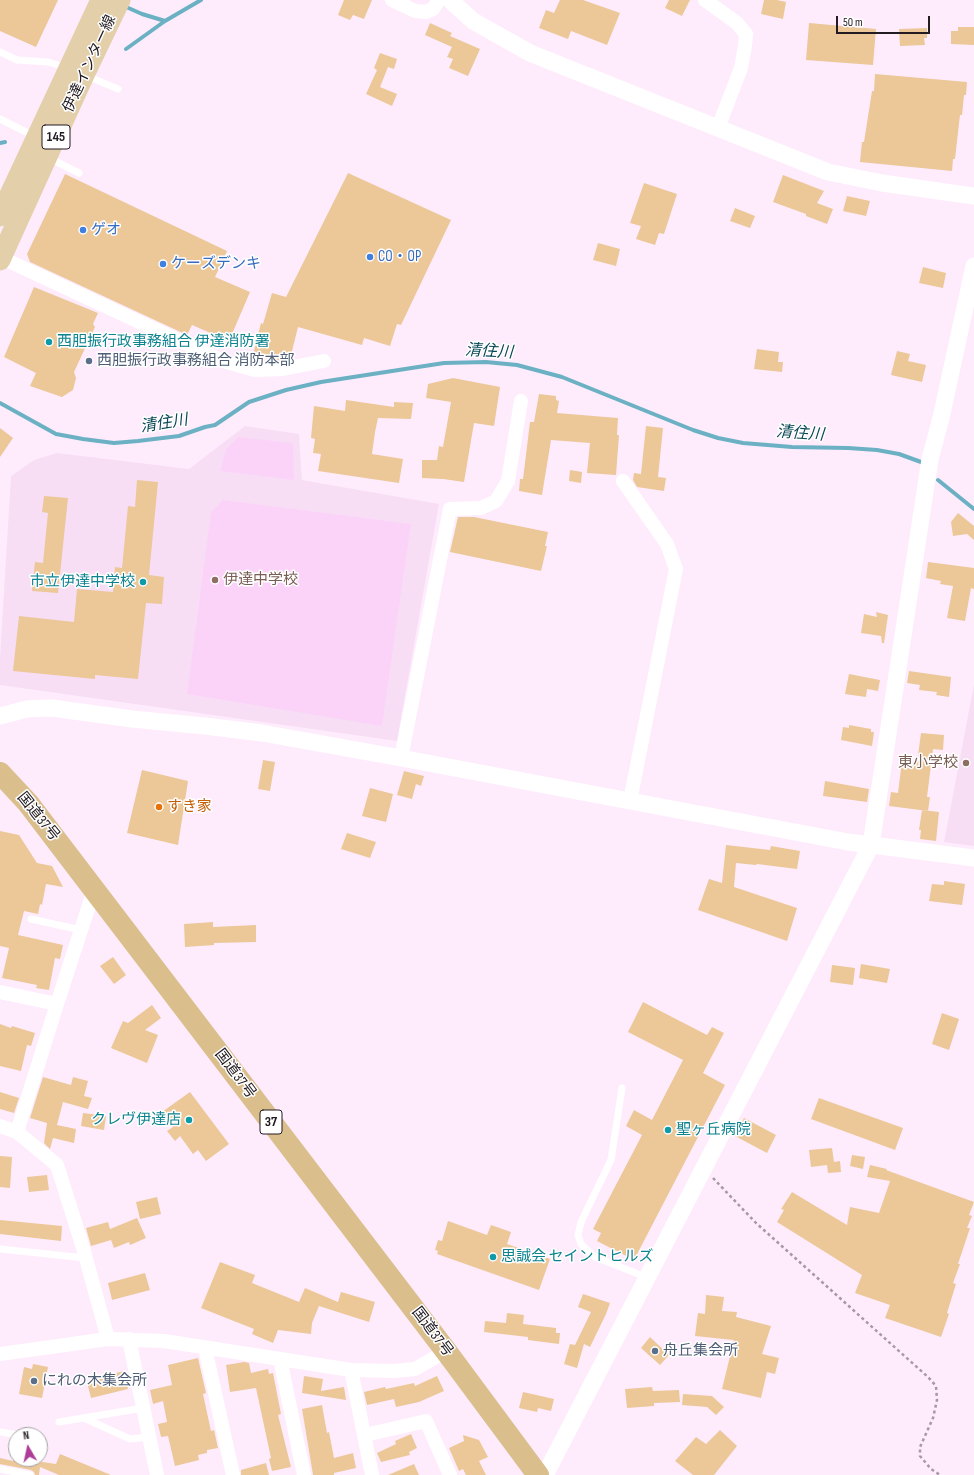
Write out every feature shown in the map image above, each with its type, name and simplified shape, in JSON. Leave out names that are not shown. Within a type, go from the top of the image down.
[{"type":"highway","name":"国道37号","points":[[0,773],[28,803],[446,1351],[538,1475]]},
{"type":"main road","name":"伊達インター線","points":[[0,258],[45,144],[108,5]]},
{"type":"main road","name":"伊達インター線","points":[[0,216],[45,144]]},
{"type":"street","points":[[392,0],[415,11],[426,12],[433,10],[449,1],[473,21],[530,53],[828,172],[882,183],[974,196]]},
{"type":"street","points":[[705,0],[737,23],[746,34],[741,68],[718,128]]},
{"type":"street","points":[[0,258],[223,361],[255,370],[283,369],[324,361]]},
{"type":"street","points":[[545,1475],[646,1277],[871,845],[930,459],[941,418],[974,266]]},
{"type":"street","points":[[401,758],[450,509],[481,508],[496,501],[508,481],[521,401]]},
{"type":"street","points":[[623,481],[667,544],[676,569],[630,801]]},
{"type":"street","points":[[0,716],[27,709],[52,708],[132,719],[255,732],[871,845],[974,858]]},
{"type":"street","points":[[17,1132],[56,1004],[94,890]]},
{"type":"street","points":[[0,992],[56,1004]]},
{"type":"street","points":[[0,1126],[17,1132],[57,1165],[108,1340]]},
{"type":"street","points":[[0,1354],[108,1340],[164,1341],[351,1370],[394,1371],[415,1369],[446,1351]]},
{"type":"street","points":[[129,1340],[157,1475]]},
{"type":"street","points":[[205,1348],[233,1475]]},
{"type":"street","points":[[280,1359],[304,1475]]},
{"type":"street","points":[[351,1370],[372,1475]]},
{"type":"street","points":[[365,1434],[426,1420],[450,1475]]},
{"type":"lane","points":[[0,52],[17,60],[48,62],[118,89]]},
{"type":"lane","points":[[0,119],[45,144],[79,172]]},
{"type":"lane","points":[[31,919],[81,930]]},
{"type":"lane","points":[[622,1088],[611,1160],[581,1222],[578,1235],[581,1244],[595,1257],[646,1277]]},
{"type":"lane","points":[[0,1250],[85,1258]]},
{"type":"lane","points":[[59,1422],[143,1408]]},
{"type":"lane","points":[[84,1418],[130,1439],[149,1437]]},
{"type":"lane","points":[[0,1469],[30,1475]]},
{"type":"path","points":[[703,1167],[756,1223],[928,1377],[936,1386],[937,1400],[933,1418],[920,1447],[920,1456],[931,1469],[940,1475]]},
{"type":"shaded area","name":"伊達中学校","points":[[245,426],[299,434],[302,480],[439,504],[397,741],[0,685],[0,657],[11,476],[34,460],[57,453],[189,469]]},
{"type":"shaded area","points":[[238,437],[293,443],[294,480],[220,471],[226,449]]},
{"type":"shaded area","points":[[223,500],[411,524],[382,726],[187,694],[211,512]]},
{"type":"shaded area","name":"東小学校","points":[[974,684],[974,846],[944,842]]},
{"type":"building","points":[[0,0],[58,0],[36,47],[0,31]]},
{"type":"building","points":[[344,0],[372,0],[364,19],[353,15],[350,20],[338,15]]},
{"type":"building","points":[[560,0],[583,0],[620,13],[607,45],[571,31],[568,39],[539,28],[546,10],[554,13]]},
{"type":"building","points":[[669,0],[690,0],[682,16],[665,8]]},
{"type":"building","points":[[764,0],[786,2],[783,19],[761,14]]},
{"type":"building","points":[[430,23],[452,33],[450,36],[480,49],[468,76],[449,68],[453,59],[447,57],[452,47],[425,35]]},
{"type":"building","points":[[809,23],[876,29],[873,65],[806,60]]},
{"type":"building","points":[[958,27],[974,27],[974,45],[951,44],[951,31],[958,31]]},
{"type":"building","points":[[927,28],[927,38],[924,38],[925,45],[900,46],[899,29]]},
{"type":"building","points":[[380,53],[397,59],[394,69],[388,67],[380,87],[397,94],[392,106],[366,94],[377,70],[374,68]]},
{"type":"building","points":[[875,74],[967,82],[962,115],[960,115],[955,159],[953,159],[952,171],[860,162],[862,142],[864,142],[872,91],[874,91]]},
{"type":"building","name":"CO・OP","points":[[348,173],[451,220],[401,325],[397,324],[390,346],[364,338],[362,345],[298,327],[290,359],[275,361],[253,355],[261,323],[263,324],[272,293],[286,297]]},
{"type":"building","points":[[65,174],[227,251],[215,277],[250,292],[229,341],[192,325],[187,335],[30,262],[27,254]]},
{"type":"building","points":[[783,175],[824,191],[817,203],[833,209],[827,224],[806,216],[806,214],[773,202]]},
{"type":"building","points":[[644,183],[677,194],[664,234],[659,233],[655,245],[636,239],[641,226],[630,223]]},
{"type":"building","points":[[847,196],[870,201],[866,216],[843,211]]},
{"type":"building","points":[[735,208],[755,216],[750,228],[730,221]]},
{"type":"building","points":[[598,243],[620,249],[616,266],[593,260]]},
{"type":"building","points":[[923,267],[946,273],[943,288],[919,283]]},
{"type":"building","name":"西胆振行政事務組合 伊達消防署","points":[[34,287],[98,313],[93,324],[95,327],[74,372],[76,378],[73,390],[62,397],[30,386],[36,373],[4,357]]},
{"type":"building","points":[[757,349],[779,352],[778,362],[783,362],[782,372],[754,369]]},
{"type":"building","points":[[897,351],[910,354],[908,361],[926,365],[922,382],[891,375]]},
{"type":"building","points":[[453,378],[500,387],[494,426],[474,423],[464,482],[422,478],[422,460],[437,460],[439,446],[443,447],[451,402],[426,398],[428,384]]},
{"type":"building","points":[[539,394],[556,396],[556,400],[559,401],[557,413],[618,418],[617,435],[619,435],[616,475],[587,473],[590,443],[551,440],[542,495],[519,491],[520,479],[523,479],[530,422],[534,422]]},
{"type":"building","points":[[346,400],[394,407],[394,402],[413,403],[411,419],[378,418],[375,432],[372,454],[403,459],[399,483],[318,471],[321,454],[313,453],[315,439],[311,438],[314,406],[345,411]]},
{"type":"building","points":[[646,426],[663,428],[658,477],[666,478],[664,491],[637,487],[633,480],[634,473],[641,474]]},
{"type":"building","points":[[0,428],[13,438],[0,457]]},
{"type":"building","points":[[570,470],[582,472],[581,483],[569,481]]},
{"type":"building","name":"市立伊達中学校","points":[[137,480],[158,482],[149,575],[164,577],[162,604],[146,603],[138,679],[95,675],[95,679],[13,671],[19,616],[74,622],[77,589],[113,592],[115,567],[122,568],[128,506],[135,507]]},
{"type":"building","points":[[44,496],[68,498],[58,593],[32,591],[35,562],[43,563],[48,513],[42,512]]},
{"type":"building","points":[[958,513],[974,526],[974,540],[967,534],[953,536],[951,522]]},
{"type":"building","points":[[458,517],[474,517],[548,532],[545,546],[547,546],[541,571],[450,552]]},
{"type":"building","points":[[928,562],[974,568],[974,589],[971,588],[965,621],[947,618],[953,586],[940,584],[941,581],[926,578]]},
{"type":"building","points":[[876,612],[888,615],[884,643],[882,643],[881,636],[861,633],[864,614],[877,617]]},
{"type":"building","points":[[909,671],[951,677],[949,697],[936,695],[937,692],[919,690],[920,685],[907,683]]},
{"type":"building","points":[[849,674],[880,680],[878,691],[867,689],[866,697],[845,694]]},
{"type":"building","points":[[849,725],[871,729],[871,732],[874,732],[872,746],[841,740],[843,727],[849,728]]},
{"type":"building","points":[[921,733],[944,735],[943,750],[933,749],[927,797],[930,797],[928,811],[889,806],[891,792],[898,793],[902,761],[917,763]]},
{"type":"building","points":[[263,760],[275,762],[270,791],[258,789]]},
{"type":"building","name":"すき家","points":[[142,770],[188,781],[178,845],[127,833]]},
{"type":"building","points":[[404,771],[424,776],[421,786],[416,784],[412,799],[397,795]]},
{"type":"building","points":[[825,781],[869,789],[867,802],[823,796]]},
{"type":"building","points":[[370,788],[393,794],[386,822],[362,816]]},
{"type":"building","points":[[922,810],[939,812],[936,841],[920,839],[921,830],[919,830]]},
{"type":"building","points":[[0,831],[19,835],[37,863],[52,866],[63,887],[46,884],[42,905],[40,904],[38,914],[24,911],[18,935],[63,945],[60,959],[55,958],[49,990],[36,988],[37,985],[2,978],[9,948],[0,946]]},
{"type":"building","points":[[347,833],[376,842],[370,858],[341,849]]},
{"type":"building","points":[[726,845],[770,850],[771,846],[800,851],[797,869],[736,863],[734,887],[797,908],[787,941],[698,910],[709,879],[722,883]]},
{"type":"building","points":[[944,881],[965,884],[962,905],[929,901],[932,884],[944,885]]},
{"type":"building","points":[[213,922],[213,927],[256,925],[256,942],[214,943],[214,945],[185,947],[184,924]]},
{"type":"building","points":[[113,957],[126,975],[114,984],[100,966]]},
{"type":"building","points":[[861,964],[890,969],[887,983],[859,978]]},
{"type":"building","points":[[832,965],[855,968],[853,985],[830,982]]},
{"type":"building","name":"聖ヶ丘病院","points":[[643,1002],[707,1035],[712,1027],[724,1033],[703,1073],[725,1085],[634,1260],[597,1241],[601,1233],[593,1229],[642,1135],[626,1126],[634,1110],[652,1120],[683,1060],[628,1032]]},
{"type":"building","points":[[152,1005],[161,1018],[145,1030],[158,1035],[147,1063],[111,1048],[123,1021],[128,1023]]},
{"type":"building","points":[[942,1013],[959,1019],[949,1050],[932,1044]]},
{"type":"building","points":[[0,1024],[35,1033],[31,1046],[27,1045],[21,1071],[0,1066]]},
{"type":"building","points":[[43,1077],[71,1085],[73,1077],[88,1081],[84,1096],[92,1098],[88,1109],[63,1102],[57,1125],[76,1129],[74,1143],[53,1138],[50,1149],[44,1143],[47,1123],[30,1118]]},
{"type":"building","points":[[0,1092],[19,1098],[14,1113],[0,1109]]},
{"type":"building","name":"クレヴ伊達店","points":[[190,1092],[229,1144],[206,1161],[198,1150],[193,1154],[180,1136],[175,1141],[167,1131],[173,1127],[162,1112]]},
{"type":"building","points":[[819,1098],[903,1128],[895,1150],[811,1119]]},
{"type":"building","points":[[83,1113],[106,1116],[104,1130],[81,1126]]},
{"type":"building","points":[[744,1118],[776,1135],[767,1153],[735,1136]]},
{"type":"building","points":[[832,1148],[834,1162],[840,1161],[841,1172],[828,1173],[827,1165],[811,1167],[809,1150]]},
{"type":"building","points":[[852,1155],[865,1157],[863,1169],[850,1166]]},
{"type":"building","points":[[0,1156],[12,1157],[10,1188],[0,1187]]},
{"type":"building","points":[[870,1165],[887,1169],[886,1170],[974,1202],[969,1215],[972,1216],[967,1228],[970,1228],[953,1283],[956,1284],[947,1313],[949,1314],[941,1337],[885,1318],[890,1305],[855,1293],[862,1275],[777,1222],[784,1210],[781,1209],[792,1192],[847,1225],[850,1207],[879,1213],[890,1181],[867,1177]]},
{"type":"building","points":[[47,1175],[49,1190],[29,1192],[27,1177]]},
{"type":"building","points":[[157,1197],[161,1214],[140,1219],[136,1202]]},
{"type":"building","points":[[137,1218],[146,1238],[130,1245],[129,1242],[114,1248],[111,1240],[91,1246],[86,1228],[108,1222],[110,1229]]},
{"type":"building","points":[[0,1220],[62,1226],[61,1241],[0,1234]]},
{"type":"building","name":"思誠会 セイントヒルズ","points":[[448,1221],[487,1235],[491,1225],[511,1232],[507,1244],[550,1259],[539,1290],[437,1254],[438,1251],[435,1250],[438,1240],[442,1241]]},
{"type":"building","points":[[220,1262],[255,1275],[252,1283],[299,1302],[305,1288],[338,1302],[341,1292],[375,1302],[369,1322],[319,1306],[312,1323],[311,1334],[278,1330],[273,1343],[252,1334],[254,1329],[201,1308]]},
{"type":"building","points":[[145,1273],[150,1290],[112,1300],[108,1283]]},
{"type":"building","points":[[583,1294],[610,1303],[590,1347],[584,1344],[577,1368],[564,1364],[570,1344],[575,1345],[591,1312],[578,1307]]},
{"type":"building","points":[[706,1295],[724,1297],[722,1311],[737,1312],[736,1317],[771,1326],[762,1354],[779,1358],[775,1374],[767,1372],[761,1398],[722,1389],[734,1340],[695,1336],[698,1313],[705,1314]]},
{"type":"building","points":[[507,1313],[524,1315],[523,1324],[556,1328],[556,1333],[560,1333],[559,1344],[528,1340],[528,1337],[484,1332],[485,1321],[506,1323]]},
{"type":"building","name":"舟丘集会所","points":[[650,1337],[669,1355],[660,1365],[641,1348]]},
{"type":"building","points":[[198,1358],[206,1393],[203,1394],[211,1431],[214,1430],[218,1448],[207,1450],[207,1453],[198,1455],[199,1460],[175,1466],[168,1436],[161,1437],[158,1424],[167,1422],[163,1401],[153,1404],[150,1390],[172,1385],[168,1365]]},
{"type":"building","points":[[244,1362],[249,1363],[251,1373],[268,1369],[269,1374],[273,1373],[281,1414],[278,1415],[291,1467],[272,1471],[269,1459],[271,1458],[256,1388],[230,1392],[226,1365]]},
{"type":"building","name":"にれの木集会所","points":[[33,1364],[48,1367],[42,1398],[19,1394],[24,1367],[32,1369]]},
{"type":"building","points":[[124,1371],[128,1389],[91,1398],[87,1382],[113,1376],[112,1374]]},
{"type":"building","points":[[304,1376],[323,1379],[321,1391],[344,1387],[346,1400],[302,1393]]},
{"type":"building","points":[[437,1376],[444,1391],[419,1402],[396,1407],[394,1399],[367,1405],[364,1392],[385,1387],[386,1389],[414,1383],[415,1386]]},
{"type":"building","points":[[652,1387],[653,1391],[679,1390],[680,1402],[654,1403],[654,1406],[627,1408],[625,1389]]},
{"type":"building","points":[[523,1392],[554,1399],[551,1411],[538,1408],[537,1412],[519,1408]]},
{"type":"building","points":[[683,1394],[712,1396],[724,1407],[716,1415],[707,1407],[682,1405]]},
{"type":"building","points":[[322,1405],[327,1433],[329,1432],[334,1458],[353,1453],[356,1468],[334,1473],[334,1475],[313,1475],[302,1409]]},
{"type":"building","points":[[720,1430],[737,1446],[714,1475],[693,1475],[675,1461],[696,1437],[706,1444]]},
{"type":"building","points":[[411,1434],[417,1448],[409,1452],[410,1455],[381,1462],[377,1453],[396,1444],[395,1441]]},
{"type":"building","points":[[463,1435],[479,1440],[488,1457],[479,1461],[486,1475],[466,1475],[463,1469],[459,1471],[449,1448],[464,1441]]},
{"type":"building","points":[[60,1454],[111,1475],[59,1475],[40,1467],[48,1467],[48,1463],[56,1464]]},
{"type":"building","points":[[0,1458],[8,1460],[8,1466],[0,1464]]},
{"type":"building","points":[[266,1463],[269,1475],[241,1475],[241,1470]]},
{"type":"building","points":[[414,1464],[419,1475],[388,1475]]},
{"type":"building","points":[[16,1467],[40,1467],[39,1475],[35,1475],[31,1470]]},
{"type":"waterway","points":[[124,6],[142,14],[165,21],[201,0]]},
{"type":"waterway","points":[[126,49],[165,21]]},
{"type":"waterway","points":[[0,143],[5,142]]},
{"type":"waterway","name":"清住川","points":[[0,403],[56,434],[114,443],[138,441],[179,436],[215,425],[249,402],[286,390],[321,382],[444,363],[486,362],[517,365],[562,377],[693,430],[718,438],[743,443],[792,447],[877,450],[899,454],[921,462]]},
{"type":"waterway","name":"清住川","points":[[938,480],[974,509]]},
{"type":"place","name":"ゲオ","points":[[83,230]]},
{"type":"place","name":"CO・OP","points":[[370,257]]},
{"type":"place","name":"ケーズデンキ","points":[[163,264]]},
{"type":"place","name":"西胆振行政事務組合 伊達消防署","points":[[49,342]]},
{"type":"place","name":"西胆振行政事務組合 消防本部","points":[[89,361]]},
{"type":"place","name":"伊達中学校","points":[[215,580]]},
{"type":"place","name":"市立伊達中学校","points":[[143,582]]},
{"type":"place","name":"東小学校","points":[[966,763]]},
{"type":"place","name":"すき家","points":[[159,807]]},
{"type":"place","name":"クレヴ伊達店","points":[[189,1120]]},
{"type":"place","name":"聖ヶ丘病院","points":[[668,1130]]},
{"type":"place","name":"思誠会 セイントヒルズ","points":[[493,1257]]},
{"type":"place","name":"舟丘集会所","points":[[655,1351]]},
{"type":"place","name":"にれの木集会所","points":[[34,1381]]}]
